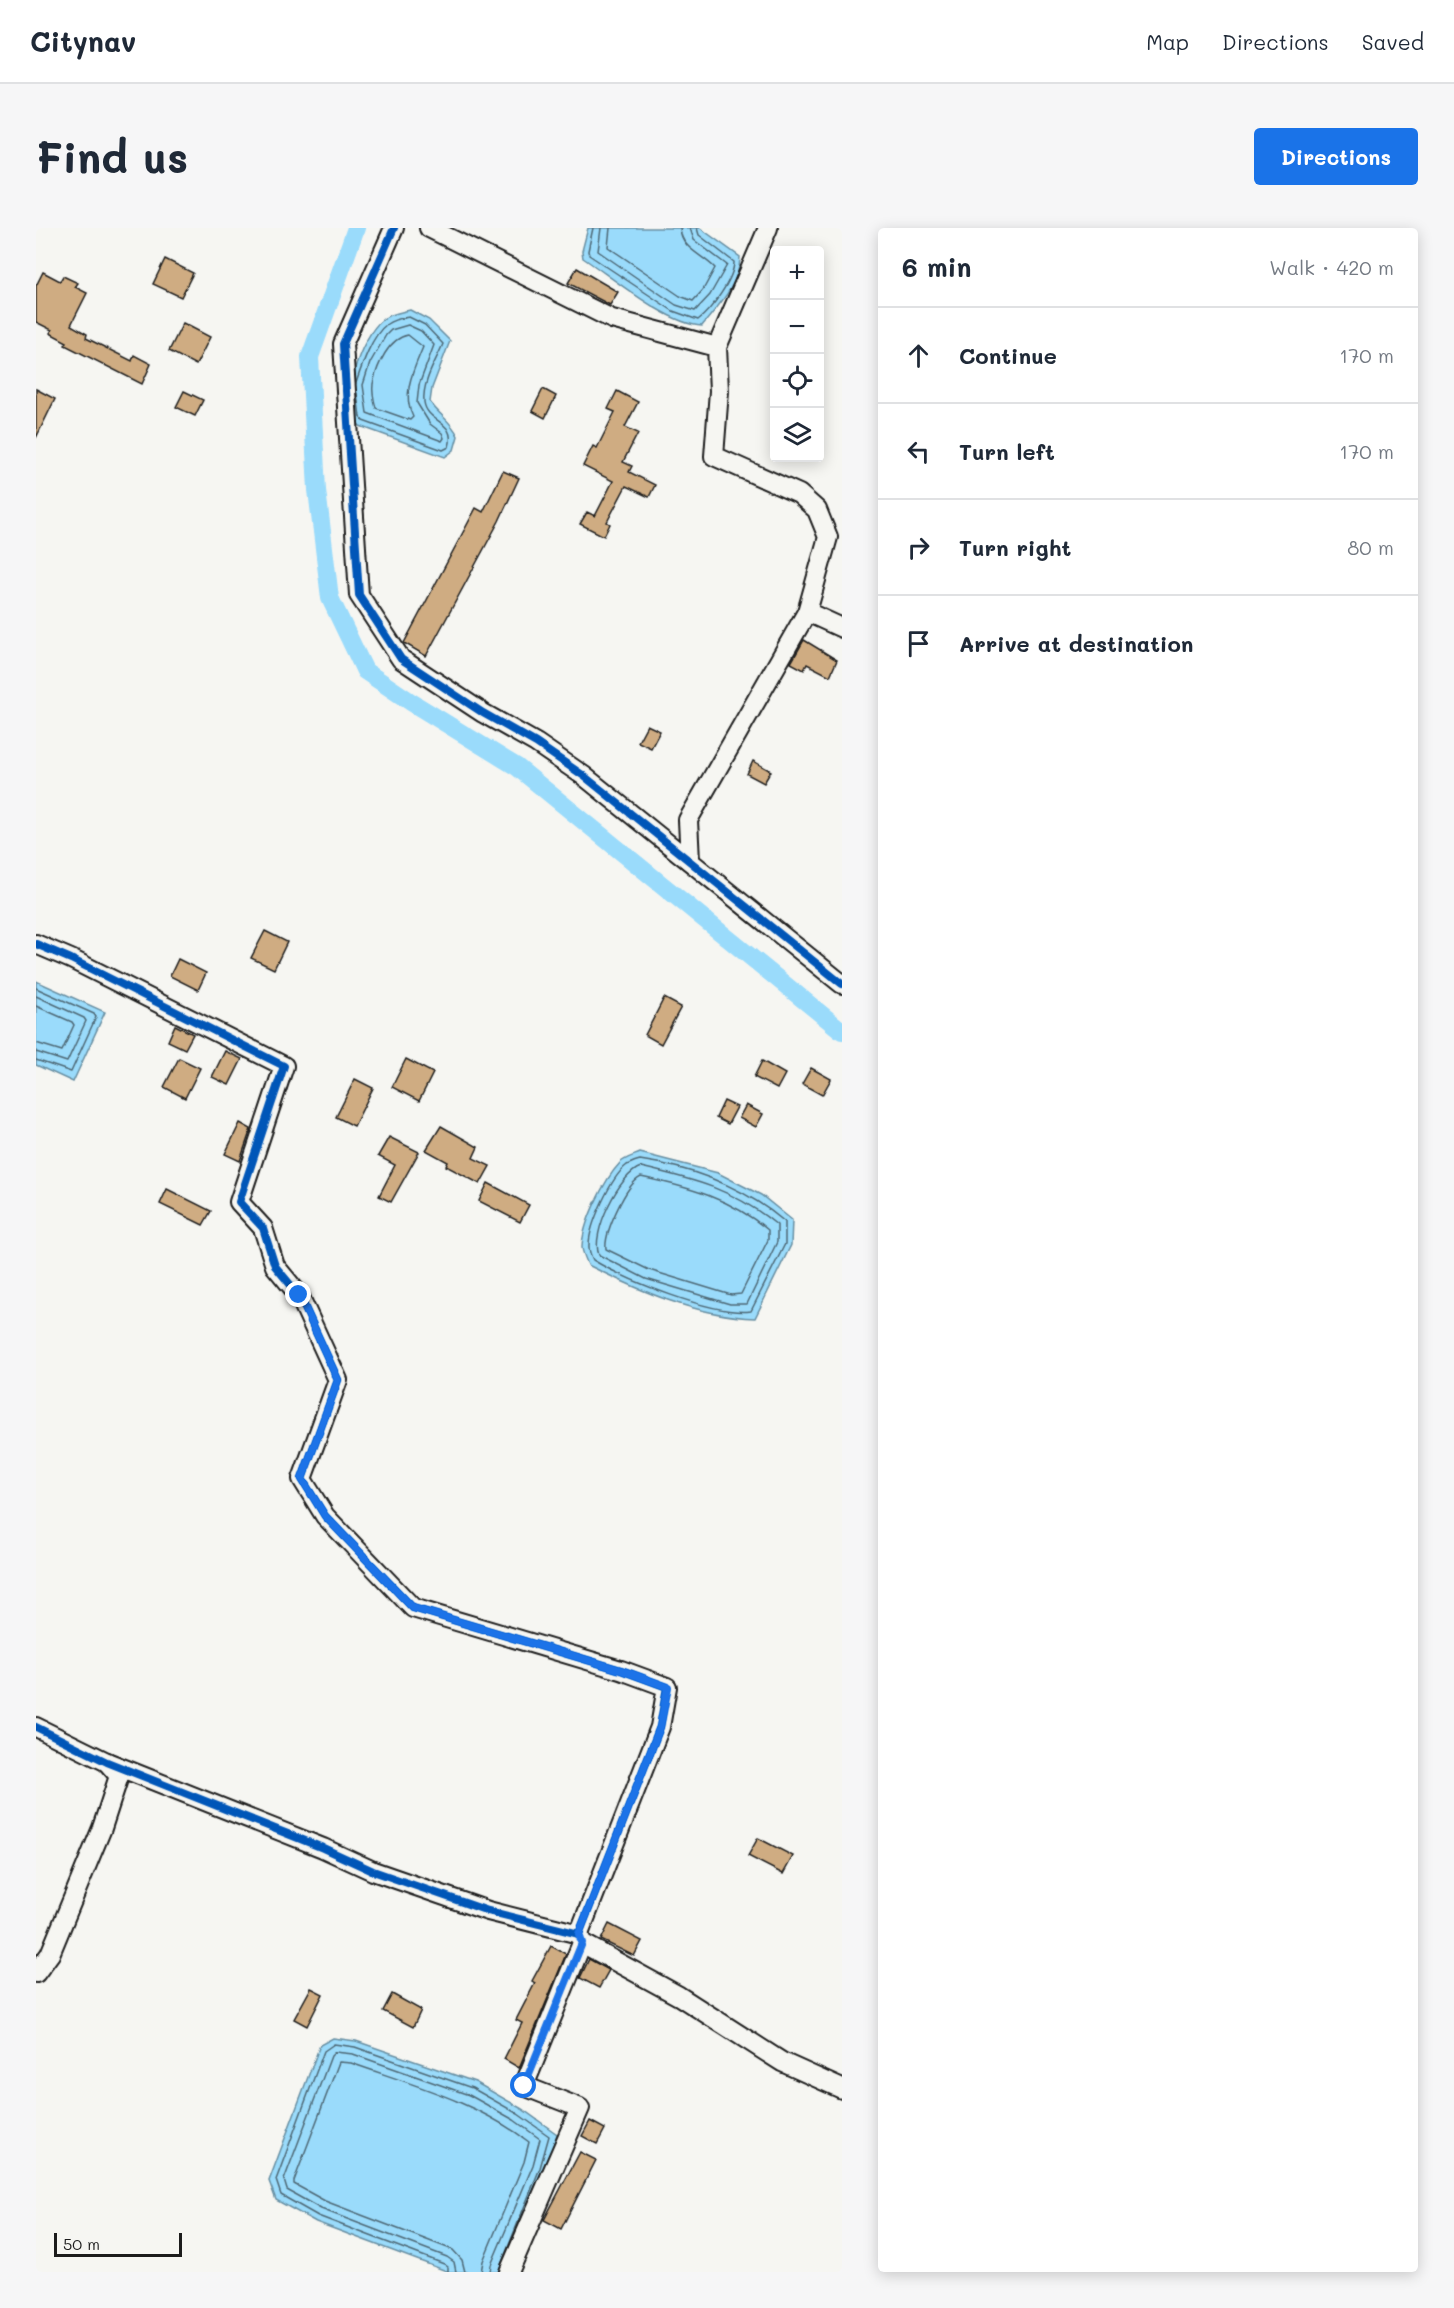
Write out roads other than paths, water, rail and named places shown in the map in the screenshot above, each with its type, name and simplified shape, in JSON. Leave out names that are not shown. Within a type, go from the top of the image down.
[{"type":"street","points":[[394,228],[343,344],[359,595],[401,659],[483,713],[536,743],[584,776],[842,984]]},
{"type":"street","points":[[429,228],[612,319],[717,347]]},
{"type":"street","points":[[690,861],[688,820],[807,612],[828,537],[817,510],[799,494],[714,456],[719,391],[717,347],[768,228]]},
{"type":"street","points":[[807,612],[842,628]]},
{"type":"street","points":[[36,944],[71,959],[284,1066],[239,1202],[263,1228],[275,1266],[299,1295],[338,1380],[302,1479],[325,1516],[413,1608],[621,1670],[668,1687],[660,1727],[524,2086],[580,2108],[509,2272]]},
{"type":"street","points":[[36,1727],[107,1762],[323,1848],[373,1871],[488,1911],[580,1939],[680,1996],[782,2062],[842,2089]]},
{"type":"street","points":[[36,1973],[50,1954],[102,1828],[119,1776],[107,1762]]},
{"type":"water","points":[[588,228],[700,228],[740,257],[739,267],[727,294],[702,326],[688,323],[657,309],[583,258],[582,251]]},
{"type":"water","points":[[410,310],[429,320],[450,341],[432,388],[430,402],[458,436],[454,450],[445,457],[360,426],[353,416],[350,402],[351,387],[354,371],[367,340],[383,319]]},
{"type":"water","points":[[36,981],[105,1012],[73,1082],[36,1065]]},
{"type":"water","points":[[640,1153],[718,1173],[761,1195],[792,1220],[791,1245],[755,1318],[712,1313],[690,1307],[648,1293],[588,1265],[582,1248],[583,1238],[595,1203],[607,1180],[620,1163]]},
{"type":"water","points":[[333,2038],[356,2041],[475,2082],[522,2109],[557,2134],[546,2169],[503,2272],[449,2272],[316,2222],[276,2200],[269,2181],[320,2045]]},
{"type":"waterway","points":[[356,228],[310,357],[317,490],[330,598],[365,671],[517,767],[842,1031]]}]
